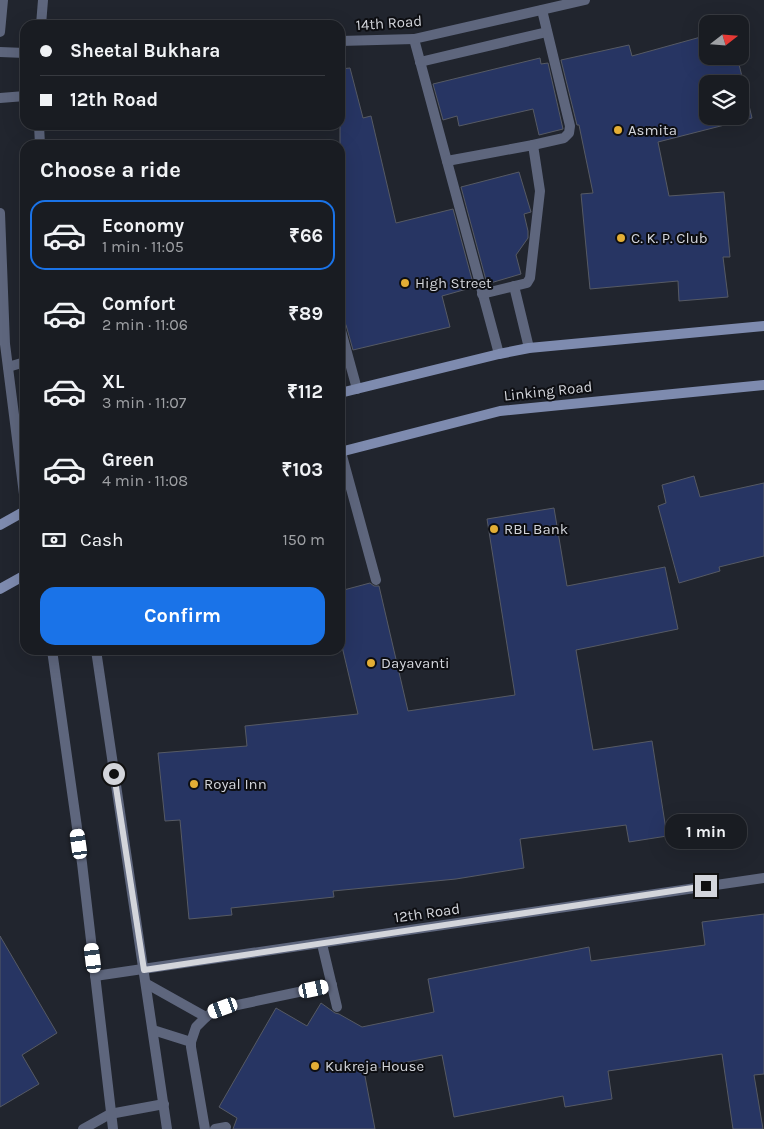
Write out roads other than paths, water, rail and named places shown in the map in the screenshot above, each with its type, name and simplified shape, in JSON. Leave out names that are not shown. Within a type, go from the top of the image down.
[{"type":"main road","points":[[345,393],[529,348],[764,326]]},
{"type":"main road","name":"Linking Road","points":[[345,451],[500,411],[764,385]]},
{"type":"main road","points":[[0,525],[20,514]]},
{"type":"main road","points":[[0,589],[20,578]]},
{"type":"street","points":[[0,32],[3,0]]},
{"type":"street","points":[[41,20],[43,0]]},
{"type":"street","name":"14th Road","points":[[345,41],[414,38],[585,0]]},
{"type":"street","points":[[447,161],[564,138],[569,133],[568,119],[542,10]]},
{"type":"street","points":[[420,62],[547,32]]},
{"type":"street","points":[[414,38],[498,354]]},
{"type":"street","points":[[0,52],[20,53]]},
{"type":"street","points":[[0,98],[20,96]]},
{"type":"street","points":[[482,294],[527,283],[530,278],[540,192],[533,145]]},
{"type":"street","points":[[0,213],[5,344],[20,462]]},
{"type":"street","points":[[514,286],[529,348]]},
{"type":"street","points":[[345,345],[357,389]]},
{"type":"street","points":[[8,367],[20,363]]},
{"type":"street","points":[[345,470],[376,580]]},
{"type":"street","points":[[53,655],[81,854],[113,1129]]},
{"type":"street","points":[[97,655],[168,1129]]},
{"type":"street","name":"12th Road","points":[[95,976],[764,878]]},
{"type":"street","points":[[322,944],[337,1007]]},
{"type":"street","points":[[147,984],[206,1017]]},
{"type":"street","points":[[205,1129],[191,1042],[196,1027],[206,1017],[223,1008],[332,985]]},
{"type":"street","points":[[153,1030],[191,1042]]},
{"type":"street","points":[[83,1129],[110,1114],[164,1104]]},
{"type":"street","points":[[215,1129],[226,1128]]},
{"type":"place","name":"Asmita","points":[[618,130]]},
{"type":"place","name":"C. K. P. Club","points":[[621,238]]},
{"type":"place","name":"High Street","points":[[405,283]]},
{"type":"place","name":"RBL Bank","points":[[494,529]]},
{"type":"place","name":"Dayavanti","points":[[371,663]]},
{"type":"place","name":"Royal Inn","points":[[194,784]]},
{"type":"place","name":"Kukreja House","points":[[315,1066]]}]
